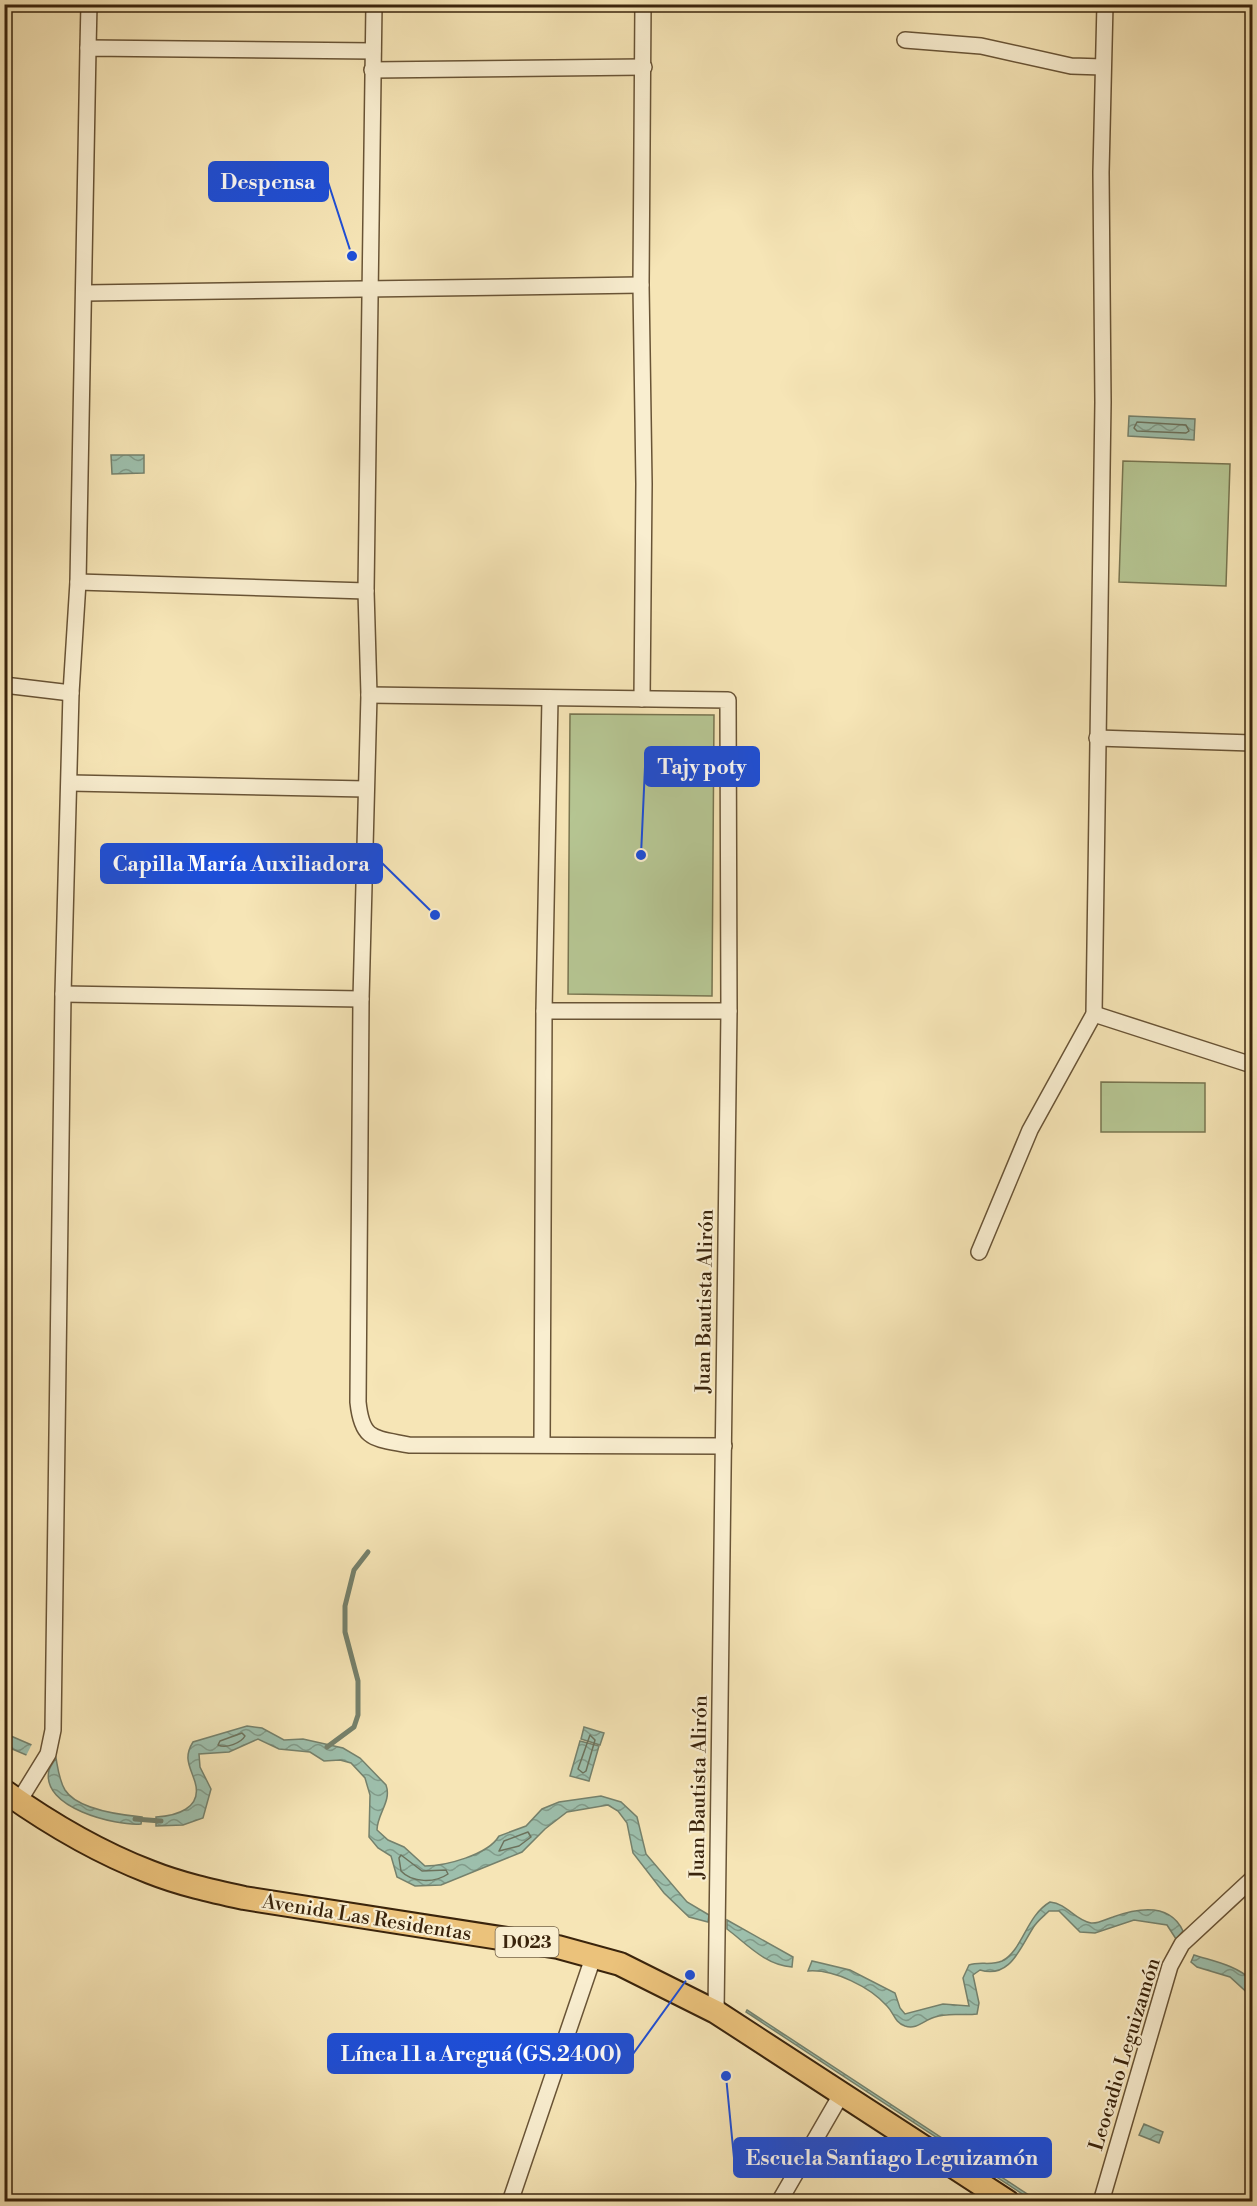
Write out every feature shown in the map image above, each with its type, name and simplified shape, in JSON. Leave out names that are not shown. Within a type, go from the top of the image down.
[{"type":"main road","name":"Avenida Las Residentas","points":[[12,1796],[106,1853],[151,1873],[193,1886],[244,1898],[546,1945],[594,1955],[662,1983],[716,2012],[1006,2201]]},
{"type":"street","points":[[12,1796],[39,1771],[48,1754],[53,1730],[63,994],[71,693],[78,582],[89,4]]},
{"type":"street","points":[[374,4],[366,591],[369,695],[361,999],[358,1390],[360,1423],[364,1431],[381,1440],[410,1444],[724,1446]]},
{"type":"street","points":[[369,695],[642,699],[643,4]]},
{"type":"street","points":[[979,1252],[1030,1130],[1094,1014],[1096,738],[1103,402],[1101,172],[1106,4]]},
{"type":"street","points":[[905,40],[981,46],[1071,66],[1103,67]]},
{"type":"street","points":[[88,48],[373,51]]},
{"type":"street","points":[[372,70],[644,67]]},
{"type":"street","points":[[85,293],[641,285]]},
{"type":"street","points":[[78,582],[366,591]]},
{"type":"street","points":[[4,685],[71,693]]},
{"type":"street","points":[[542,1444],[544,1011],[550,698]]},
{"type":"street","name":"Juan Bautista Alirón","points":[[642,699],[728,700],[729,1011],[716,2012]]},
{"type":"street","points":[[1096,738],[1252,743]]},
{"type":"street","points":[[70,783],[366,789]]},
{"type":"street","points":[[63,994],[361,999]]},
{"type":"street","points":[[544,1011],[729,1011]]},
{"type":"street","points":[[1094,1014],[1252,1065]]},
{"type":"street","name":"Leocadio Leguizamón","points":[[1101,2202],[1170,1966],[1182,1944],[1252,1879]]},
{"type":"street","points":[[510,2201],[594,1955]]},
{"type":"street","points":[[779,2202],[842,2093]]},
{"type":"green space","points":[[1123,461],[1230,464],[1226,586],[1119,582]]},
{"type":"green space","points":[[570,714],[714,715],[712,996],[568,994]]},
{"type":"green space","points":[[1101,1082],[1205,1083],[1205,1132],[1101,1132]]},
{"type":"water","points":[[1129,416],[1195,419],[1194,440],[1128,436]]},
{"type":"water","points":[[111,455],[144,455],[144,473],[112,474]]},
{"type":"water","points":[[247,1726],[262,1728],[284,1740],[303,1739],[343,1748],[360,1758],[386,1785],[386,1802],[377,1830],[388,1840],[404,1847],[425,1866],[454,1862],[476,1854],[486,1849],[499,1836],[526,1826],[542,1809],[559,1802],[601,1796],[621,1802],[637,1817],[646,1854],[687,1902],[709,1915],[708,1922],[689,1917],[664,1893],[633,1853],[627,1823],[618,1811],[608,1805],[567,1812],[545,1829],[522,1852],[441,1885],[415,1886],[397,1877],[391,1856],[378,1848],[369,1837],[370,1795],[365,1778],[351,1763],[340,1760],[324,1761],[310,1752],[279,1749],[258,1739],[229,1752],[199,1754],[200,1767],[211,1789],[203,1818],[183,1825],[156,1826],[156,1817],[179,1813],[191,1805],[195,1799],[195,1782],[188,1757],[193,1742]]},
{"type":"water","points":[[584,1727],[604,1733],[600,1745],[581,1739]]},
{"type":"water","points":[[4,1733],[34,1746],[31,1757],[5,1746]]},
{"type":"water","points":[[580,1741],[599,1746],[589,1781],[570,1776]]},
{"type":"water","points":[[56,1758],[61,1782],[71,1797],[100,1810],[142,1817],[141,1824],[99,1818],[82,1812],[56,1795],[49,1783],[49,1770]]},
{"type":"water","points":[[1050,1902],[1062,1906],[1080,1919],[1091,1923],[1133,1911],[1162,1912],[1177,1922],[1183,1931],[1176,1939],[1167,1925],[1134,1920],[1095,1933],[1080,1932],[1059,1911],[1049,1911],[1036,1923],[1007,1966],[990,1972],[980,1970],[973,1975],[979,2003],[977,2014],[940,2016],[913,2027],[899,2022],[880,1999],[861,1986],[840,1976],[808,1971],[812,1961],[850,1970],[895,1993],[900,2008],[905,2014],[943,2004],[969,2006],[963,1978],[969,1965],[998,1962],[1009,1956],[1035,1916]]},
{"type":"water","points":[[727,1920],[793,1957],[792,1967],[773,1962],[757,1953],[727,1929]]},
{"type":"water","points":[[1194,1955],[1225,1964],[1246,1975],[1252,1980],[1252,1997],[1230,1977],[1197,1967],[1191,1962]]},
{"type":"water","points":[[747,2010],[1038,2201],[1033,2201],[746,2012]]},
{"type":"water","points":[[1144,2124],[1163,2132],[1159,2143],[1139,2135]]},
{"type":"pier","points":[[33,1742],[41,1749],[34,1764],[25,1758]]},
{"type":"waterway","points":[[327,1747],[354,1727],[358,1715],[358,1681],[345,1632],[345,1606],[354,1570],[368,1552]]},
{"type":"waterway","points":[[135,1819],[161,1821]]},
{"type":"place","name":"Despensa","points":[[352,256]]},
{"type":"place","name":"Tajy poty","points":[[641,855]]},
{"type":"place","name":"Capilla María Auxiliadora","points":[[435,915]]},
{"type":"place","name":"Línea 11 a Areguá (GS.2400)","points":[[690,1975]]},
{"type":"place","name":"Escuela Santiago Leguizamón","points":[[726,2076]]}]
